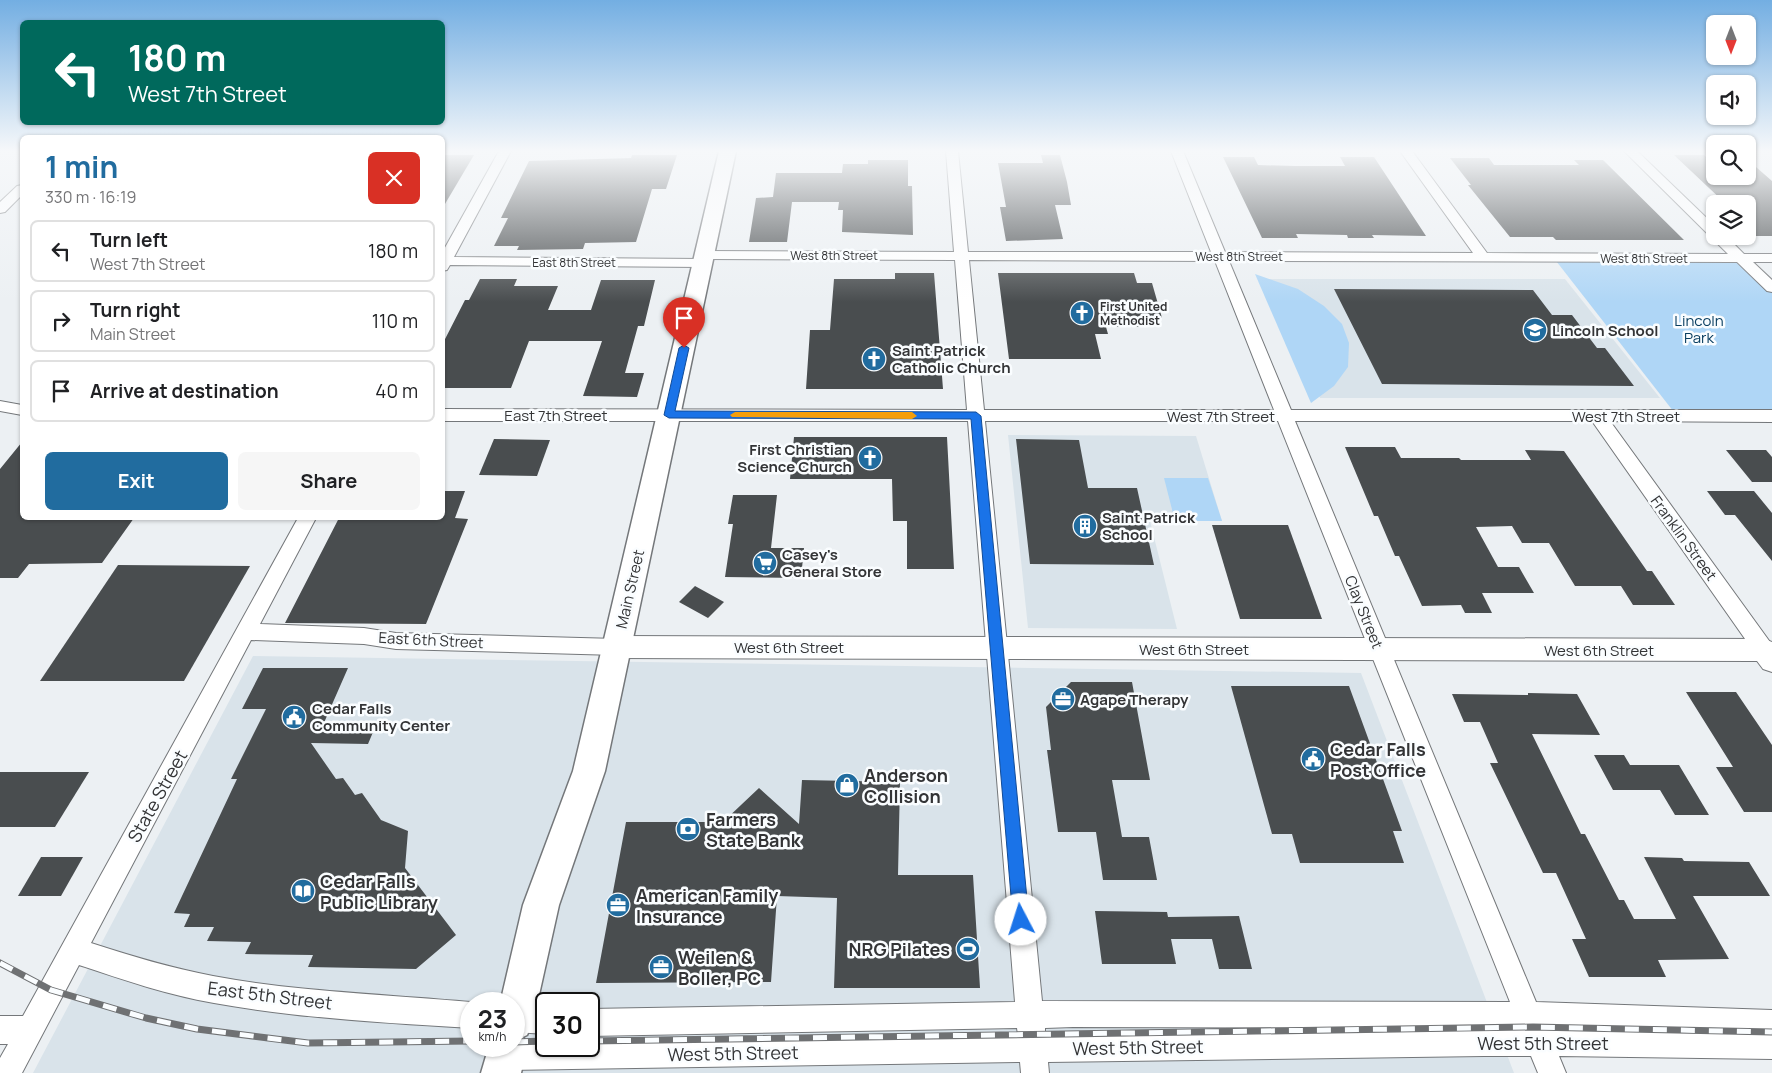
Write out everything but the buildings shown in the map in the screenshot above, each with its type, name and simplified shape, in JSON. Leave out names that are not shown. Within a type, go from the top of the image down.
[{"type":"main road","name":"Main Street","points":[[524,992],[541,905],[589,771],[717,201]]},
{"type":"street","points":[[445,262],[478,201]]},
{"type":"street","points":[[956,201],[1034,1061]]},
{"type":"street","name":"Clay Street","points":[[1198,201],[1552,1073]]},
{"type":"street","points":[[1442,201],[1483,257]]},
{"type":"street","points":[[1682,201],[1706,224]]},
{"type":"street","points":[[1727,245],[1772,288]]},
{"type":"street","name":"West 8th Street","points":[[704,259],[961,256],[1772,258]]},
{"type":"street","name":"East 8th Street","points":[[445,264],[704,259]]},
{"type":"street","points":[[0,406],[20,410]]},
{"type":"street","name":"East 7th Street","points":[[445,415],[669,415]]},
{"type":"street","name":"West 7th Street","points":[[669,415],[1772,416]]},
{"type":"street","name":"Franklin Street","points":[[1597,416],[1769,654]]},
{"type":"street","name":"State Street","points":[[6,1073],[306,520]]},
{"type":"street","name":"East 6th Street","points":[[245,632],[364,636],[396,641],[617,647]]},
{"type":"street","name":"West 6th Street","points":[[617,647],[1379,650],[1769,654]]},
{"type":"street","name":"East 5th Street","points":[[73,950],[174,982],[232,993],[306,1002],[387,1006],[460,1013]]},
{"type":"street","name":"West 5th Street","points":[[600,1024],[1029,1015],[1528,1016],[1772,1024]]},
{"type":"street","points":[[0,1030],[30,1030]]},
{"type":"street","name":"West 5th Street","points":[[525,1037],[1034,1061],[1539,1042],[1772,1044]]},
{"type":"shaded area","points":[[1266,279],[1565,279],[1660,398],[1320,398]]},
{"type":"shaded area","points":[[1008,435],[1196,436],[1222,521],[1150,521],[1177,629],[1028,628]]},
{"type":"shaded area","points":[[253,656],[1361,673],[1514,1073],[33,1073]]},
{"type":"green space","name":"Lincoln Park","points":[[1553,257],[1741,258],[1772,288],[1772,416],[1677,416]]},
{"type":"green space","points":[[1255,274],[1298,289],[1324,306],[1342,324],[1349,343],[1348,367],[1334,386],[1311,403]]},
{"type":"green space","points":[[1164,478],[1208,478],[1222,521],[1175,521]]},
{"type":"railway","points":[[0,963],[51,990],[146,1018],[197,1029],[308,1043],[460,1041]]},
{"type":"railway","points":[[600,1041],[1533,1027],[1772,1032]]},
{"type":"railway","points":[[525,1042],[535,1041]]},
{"type":"slow traffic","points":[[735,415],[912,416]]},
{"type":"place","name":"First United Methodist","points":[[1082,313]]},
{"type":"place","name":"Lincoln School","points":[[1535,330]]},
{"type":"place","name":"Saint Patrick Catholic Church","points":[[874,359]]},
{"type":"place","name":"First Christian Science Church","points":[[870,458]]},
{"type":"place","name":"Saint Patrick School","points":[[1085,526]]},
{"type":"place","name":"Casey's General Store","points":[[765,563]]},
{"type":"place","name":"Agape Therapy","points":[[1063,699]]},
{"type":"place","name":"Cedar Falls Community Center","points":[[294,717]]},
{"type":"place","name":"Cedar Falls Post Office","points":[[1313,759]]},
{"type":"place","name":"Anderson Collision","points":[[847,785]]},
{"type":"place","name":"Farmers State Bank","points":[[688,829]]},
{"type":"place","name":"Cedar Falls Public Library","points":[[303,891]]},
{"type":"place","name":"American Family Insurance","points":[[618,905]]},
{"type":"place","name":"NRG Pilates","points":[[968,949]]},
{"type":"place","name":"Weilen & Boller, PC","points":[[661,967]]},
{"type":"route","points":[[684,348],[669,415],[976,416],[1021,920]]}]
